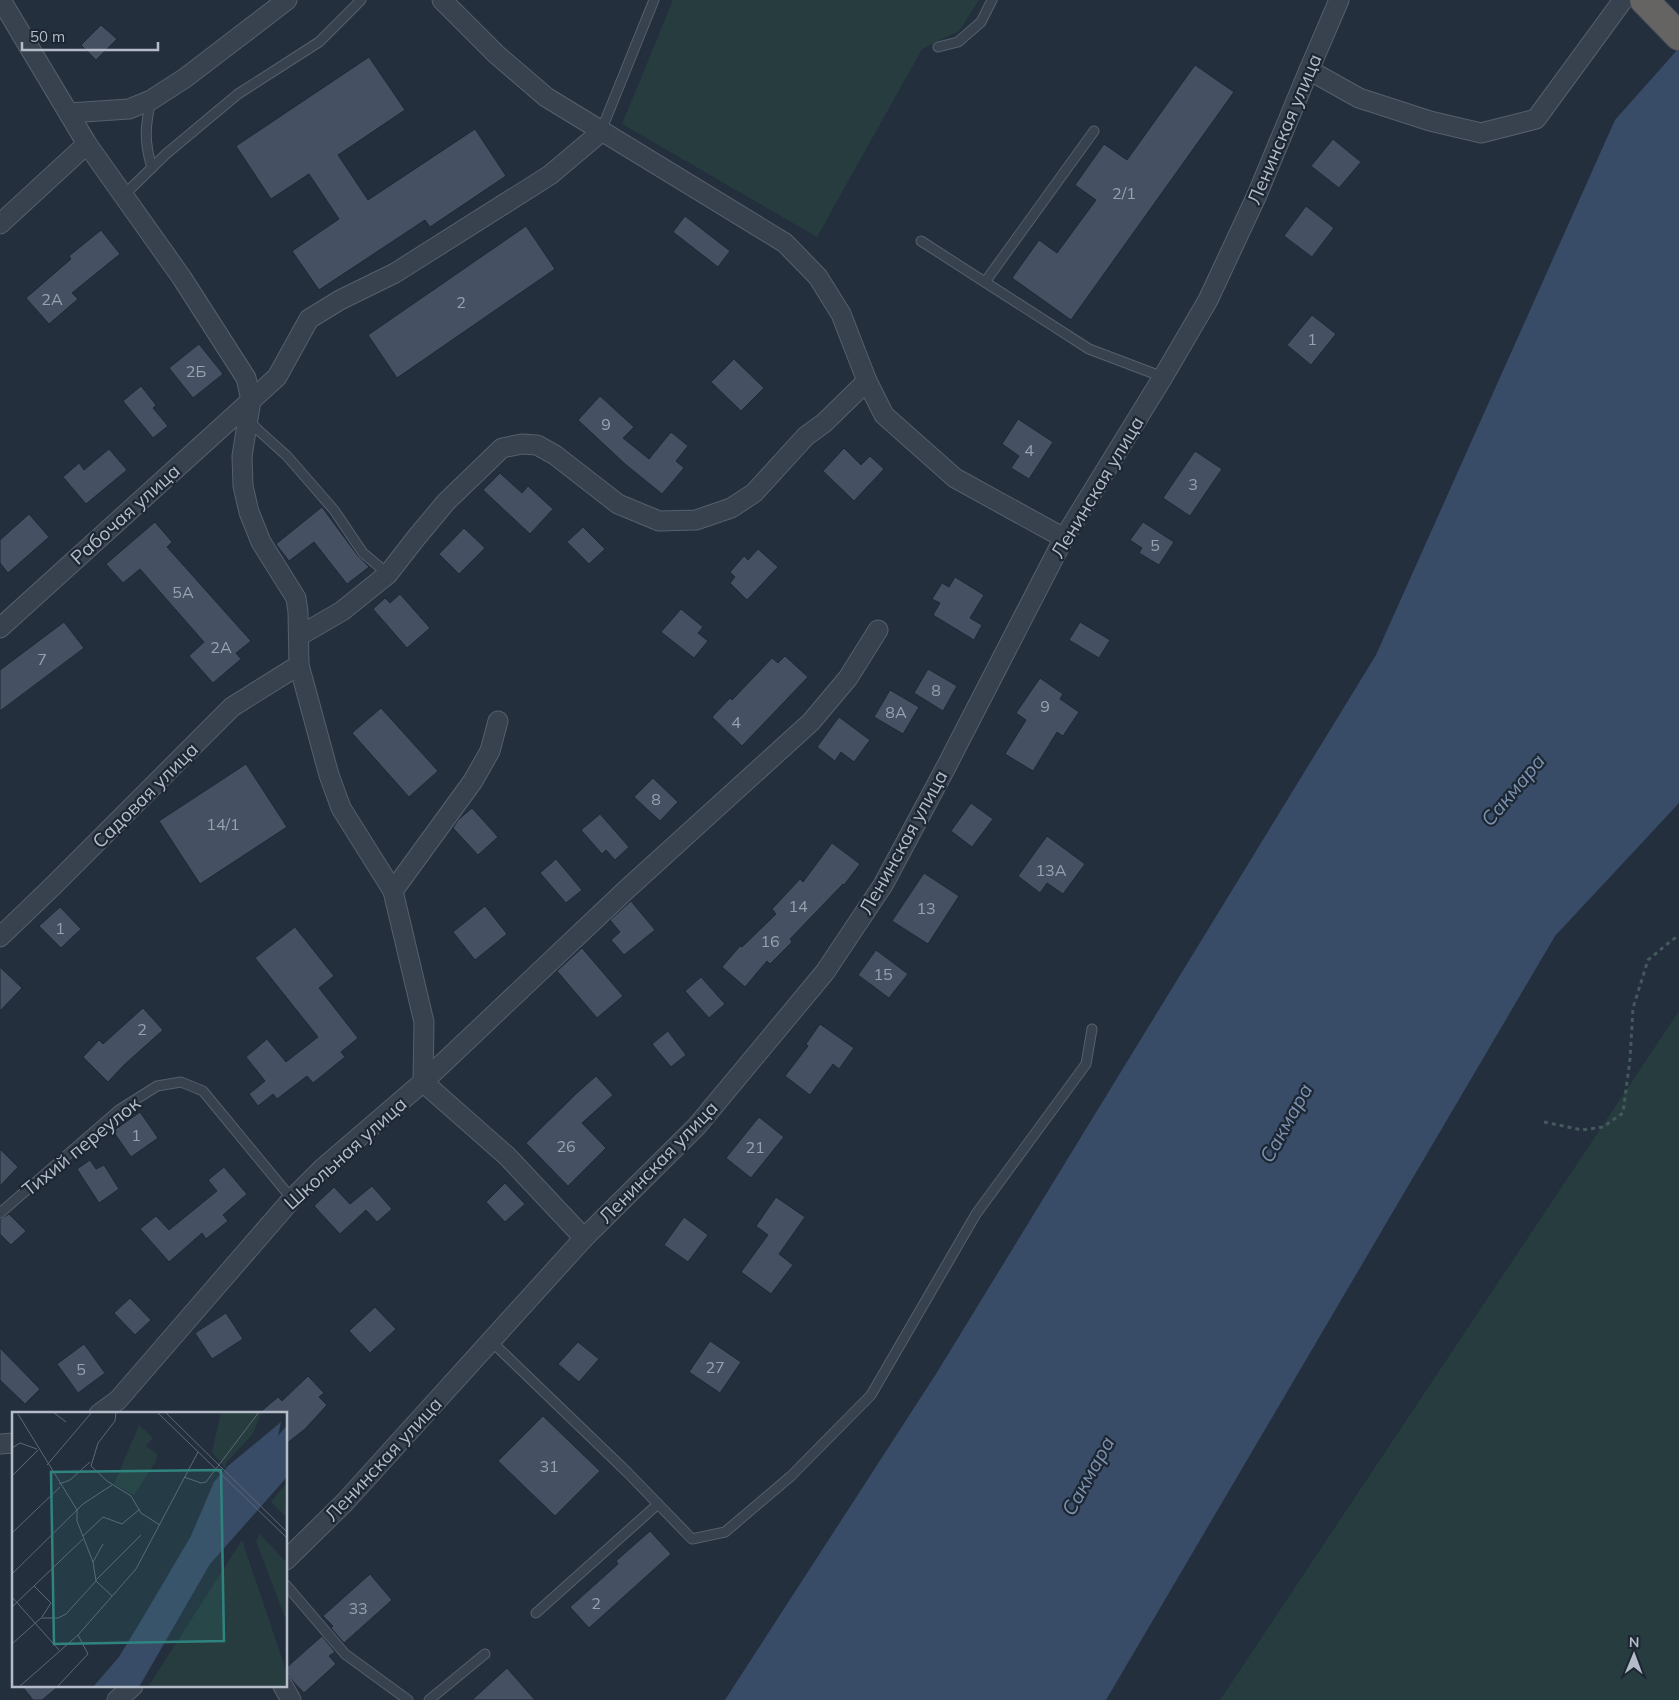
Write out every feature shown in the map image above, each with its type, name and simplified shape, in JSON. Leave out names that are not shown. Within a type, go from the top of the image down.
[{"type":"highway","points":[[1644,0],[1679,36]]},
{"type":"street","points":[[1,0],[87,144],[182,278],[246,378],[251,400],[242,456],[242,486],[249,512],[261,542],[296,598],[299,665],[330,775],[342,808],[393,891],[424,1022],[424,1082]]},
{"type":"street","points":[[69,113],[128,110],[151,100],[185,78],[287,0]]},
{"type":"street","points":[[442,0],[496,54],[546,97],[785,243],[818,277],[841,314],[867,381],[884,415],[955,478],[1064,538]]},
{"type":"street","name":"Ленинская улица","points":[[288,1558],[345,1502],[584,1238],[697,1126],[825,972],[883,885],[1064,538],[1163,378],[1208,300],[1249,213],[1339,0]]},
{"type":"street","points":[[1308,70],[1359,98],[1430,121],[1481,133],[1536,119],[1623,0]]},
{"type":"street","name":"Рабочая улица","points":[[0,628],[276,377],[310,319],[340,300],[395,273],[542,180],[601,132]]},
{"type":"street","points":[[0,224],[87,144]]},
{"type":"street","points":[[299,636],[342,611],[388,574],[446,502],[502,448],[522,444],[537,445],[556,455],[618,504],[658,521],[696,520],[731,508],[754,493],[806,436],[824,423],[867,381]]},
{"type":"street","points":[[424,1082],[626,890],[811,722],[848,678],[878,630]]},
{"type":"street","name":"Садовая улица","points":[[0,937],[232,707],[299,665]]},
{"type":"street","points":[[393,891],[473,781],[490,751],[498,721]]},
{"type":"street","name":"Школьная улица","points":[[102,1412],[118,1400],[292,1198],[323,1168],[424,1082],[507,1156],[584,1238]]},
{"type":"street","points":[[117,1700],[132,1688]]},
{"type":"street","points":[[284,1688],[291,1700]]},
{"type":"lane","points":[[124,196],[152,168],[238,94],[319,42],[361,0]]},
{"type":"lane","points":[[601,132],[654,0]]},
{"type":"lane","points":[[938,47],[958,42],[981,22],[992,0]]},
{"type":"lane","points":[[151,100],[145,126],[147,151],[152,168]]},
{"type":"lane","points":[[985,282],[1094,132]]},
{"type":"lane","points":[[921,241],[1088,350],[1163,378]]},
{"type":"lane","points":[[248,419],[287,456],[334,510],[363,553],[388,574]]},
{"type":"lane","points":[[491,1341],[620,1465],[692,1540],[725,1532],[791,1476],[871,1396],[976,1214],[1086,1064],[1092,1029]]},
{"type":"lane","name":"Тихий переулок","points":[[0,1213],[119,1110],[157,1086],[181,1082],[203,1091],[292,1198]]},
{"type":"lane","points":[[536,1613],[658,1504]]},
{"type":"lane","points":[[288,1588],[345,1654],[408,1700]]},
{"type":"lane","points":[[429,1700],[485,1654]]},
{"type":"path","points":[[1544,1122],[1582,1130],[1603,1127],[1623,1113],[1630,1059],[1633,1008],[1648,960],[1679,936]]},
{"type":"green space","points":[[673,0],[979,0],[959,31],[922,49],[817,237],[622,124]]},
{"type":"green space","points":[[1679,1011],[1679,1700],[1220,1700]]},
{"type":"water","name":"Сакмара","points":[[1679,48],[1679,803],[1555,936],[1106,1700],[725,1700],[936,1374],[1376,655],[1615,120]]},
{"type":"building","points":[[101,25],[117,39],[96,60],[81,45]]},
{"type":"building","points":[[369,57],[405,110],[338,155],[368,200],[475,129],[506,176],[430,227],[425,220],[319,290],[292,251],[339,219],[309,174],[271,199],[236,146]]},
{"type":"building","points":[[1195,65],[1234,92],[1071,320],[1012,278],[1039,240],[1057,253],[1096,200],[1075,185],[1104,144],[1127,160]]},
{"type":"building","points":[[1333,139],[1361,162],[1339,188],[1311,166]]},
{"type":"building","points":[[1306,206],[1334,228],[1312,257],[1284,236]]},
{"type":"building","points":[[685,216],[730,251],[718,267],[673,232]]},
{"type":"building","points":[[526,226],[555,269],[397,378],[368,335]]},
{"type":"building","points":[[101,230],[120,254],[72,293],[78,299],[49,324],[26,298],[71,259],[69,256]]},
{"type":"building","points":[[1312,315],[1336,334],[1311,365],[1287,345]]},
{"type":"building","points":[[199,344],[223,374],[193,398],[169,368]]},
{"type":"building","points":[[734,359],[764,388],[741,411],[711,382]]},
{"type":"building","points":[[141,386],[156,405],[153,408],[168,426],[153,438],[123,401]]},
{"type":"building","points":[[600,396],[634,427],[623,438],[649,459],[671,432],[688,446],[676,461],[684,468],[662,494],[625,464],[578,420]]},
{"type":"building","points":[[1018,419],[1053,442],[1029,479],[1011,468],[1019,456],[1002,444]]},
{"type":"building","points":[[844,448],[861,465],[870,456],[884,469],[854,501],[823,471]]},
{"type":"building","points":[[109,449],[127,470],[86,504],[63,477],[79,463],[84,470]]},
{"type":"building","points":[[1195,451],[1222,469],[1190,516],[1163,498]]},
{"type":"building","points":[[500,473],[522,493],[528,486],[553,509],[530,534],[483,490]]},
{"type":"building","points":[[322,507],[358,556],[369,567],[347,584],[314,542],[289,561],[276,544]]},
{"type":"building","points":[[29,514],[49,537],[8,573],[0,563],[0,540]]},
{"type":"building","points":[[155,522],[172,542],[167,547],[251,641],[236,653],[241,659],[213,683],[189,656],[204,642],[140,569],[123,583],[106,564]]},
{"type":"building","points":[[1143,522],[1174,542],[1159,565],[1139,553],[1142,548],[1130,540]]},
{"type":"building","points":[[583,527],[605,549],[589,564],[567,542]]},
{"type":"building","points":[[464,528],[485,548],[459,574],[439,554]]},
{"type":"building","points":[[758,549],[778,567],[747,600],[730,583],[735,577],[730,572],[744,556],[748,560]]},
{"type":"building","points":[[955,577],[984,595],[970,618],[982,625],[974,640],[933,615],[940,603],[932,599],[942,583],[949,587]]},
{"type":"building","points":[[400,594],[430,628],[407,648],[373,609],[385,598],[390,603]]},
{"type":"building","points":[[681,609],[703,627],[698,633],[708,641],[694,658],[661,632]]},
{"type":"building","points":[[64,622],[84,648],[0,711],[0,670]]},
{"type":"building","points":[[1080,622],[1110,640],[1099,658],[1069,640]]},
{"type":"building","points":[[785,656],[808,677],[742,746],[712,717],[730,698],[732,700],[772,658],[778,663]]},
{"type":"building","points":[[928,669],[957,686],[943,711],[914,693]]},
{"type":"building","points":[[1040,678],[1063,694],[1060,699],[1079,712],[1063,736],[1057,732],[1033,771],[1005,754],[1026,720],[1016,713]]},
{"type":"building","points":[[890,690],[919,707],[903,734],[874,717]]},
{"type":"building","points":[[381,708],[438,771],[409,797],[352,733]]},
{"type":"building","points":[[839,717],[870,740],[854,762],[841,752],[835,761],[817,747]]},
{"type":"building","points":[[246,764],[287,827],[200,884],[159,821]]},
{"type":"building","points":[[653,778],[678,802],[660,821],[634,797]]},
{"type":"building","points":[[971,803],[993,819],[972,847],[951,831]]},
{"type":"building","points":[[472,808],[498,837],[478,855],[453,828],[458,820]]},
{"type":"building","points":[[600,814],[629,847],[615,860],[606,850],[602,854],[581,830]]},
{"type":"building","points":[[1047,836],[1085,864],[1063,894],[1047,883],[1040,893],[1018,876]]},
{"type":"building","points":[[832,843],[860,864],[844,885],[790,939],[792,942],[770,964],[767,961],[745,987],[722,967],[740,946],[742,947],[776,914],[772,909],[800,879],[803,882]]},
{"type":"building","points":[[556,859],[582,890],[566,903],[540,873]]},
{"type":"building","points":[[924,873],[959,896],[928,944],[892,921]]},
{"type":"building","points":[[631,901],[655,930],[624,955],[611,940],[620,932],[610,920]]},
{"type":"building","points":[[485,906],[507,934],[475,960],[453,932]]},
{"type":"building","points":[[60,907],[81,929],[61,948],[39,926]]},
{"type":"building","points":[[295,927],[334,976],[319,988],[358,1038],[341,1052],[345,1057],[313,1083],[307,1076],[277,1099],[273,1094],[258,1106],[249,1094],[265,1081],[246,1057],[267,1039],[286,1062],[318,1037],[255,958]]},
{"type":"building","points":[[582,948],[623,996],[597,1018],[557,971]]},
{"type":"building","points":[[876,950],[908,974],[889,998],[858,975]]},
{"type":"building","points":[[0,967],[22,988],[0,1011]]},
{"type":"building","points":[[701,977],[725,1004],[709,1018],[685,991]]},
{"type":"building","points":[[143,1008],[163,1030],[108,1082],[83,1057],[99,1040],[103,1044]]},
{"type":"building","points":[[820,1024],[854,1048],[839,1069],[833,1064],[810,1095],[785,1076],[808,1046],[806,1044]]},
{"type":"building","points":[[668,1031],[686,1055],[671,1067],[652,1044]]},
{"type":"building","points":[[596,1076],[613,1095],[582,1123],[606,1148],[568,1186],[526,1143]]},
{"type":"building","points":[[140,1112],[158,1138],[131,1157],[113,1131]]},
{"type":"building","points":[[759,1117],[784,1137],[751,1178],[726,1158]]},
{"type":"building","points":[[0,1149],[18,1167],[0,1186]]},
{"type":"building","points":[[90,1160],[96,1169],[104,1165],[119,1189],[99,1203],[77,1169]]},
{"type":"building","points":[[224,1167],[247,1194],[223,1215],[228,1221],[206,1239],[202,1233],[169,1262],[140,1229],[156,1216],[169,1230],[217,1191],[208,1180]]},
{"type":"building","points":[[505,1183],[525,1204],[505,1222],[486,1202]]},
{"type":"building","points":[[372,1186],[392,1209],[377,1222],[366,1210],[340,1234],[314,1206],[334,1187],[350,1204]]},
{"type":"building","points":[[776,1197],[805,1217],[779,1254],[793,1265],[771,1294],[741,1272],[768,1235],[756,1226]]},
{"type":"building","points":[[9,1214],[26,1231],[11,1245],[0,1234],[0,1219]]},
{"type":"building","points":[[684,1217],[708,1235],[688,1262],[664,1245]]},
{"type":"building","points":[[130,1298],[151,1320],[135,1335],[114,1313]]},
{"type":"building","points":[[375,1307],[396,1329],[370,1353],[349,1331]]},
{"type":"building","points":[[226,1313],[243,1339],[212,1359],[195,1333]]},
{"type":"building","points":[[710,1341],[741,1362],[720,1393],[689,1372]]},
{"type":"building","points":[[578,1342],[599,1359],[579,1382],[558,1364]]},
{"type":"building","points":[[84,1344],[105,1373],[78,1393],[57,1364]]},
{"type":"building","points":[[0,1348],[40,1389],[25,1404],[0,1380]]},
{"type":"building","points":[[308,1376],[324,1393],[319,1397],[327,1405],[305,1429],[288,1442],[288,1412],[260,1412],[278,1397],[282,1401]]},
{"type":"building","points":[[543,1416],[600,1471],[555,1516],[498,1461]]},
{"type":"building","points":[[650,1531],[671,1554],[589,1628],[570,1607],[618,1564],[616,1561]]},
{"type":"building","points":[[370,1574],[392,1600],[344,1643],[331,1628],[333,1626],[323,1616]]},
{"type":"building","points":[[322,1636],[335,1652],[329,1656],[336,1664],[304,1693],[288,1676],[288,1666]]},
{"type":"building","points":[[507,1668],[535,1700],[472,1700]]},
{"type":"building","points":[[24,1688],[57,1688],[42,1700],[33,1700]]}]
